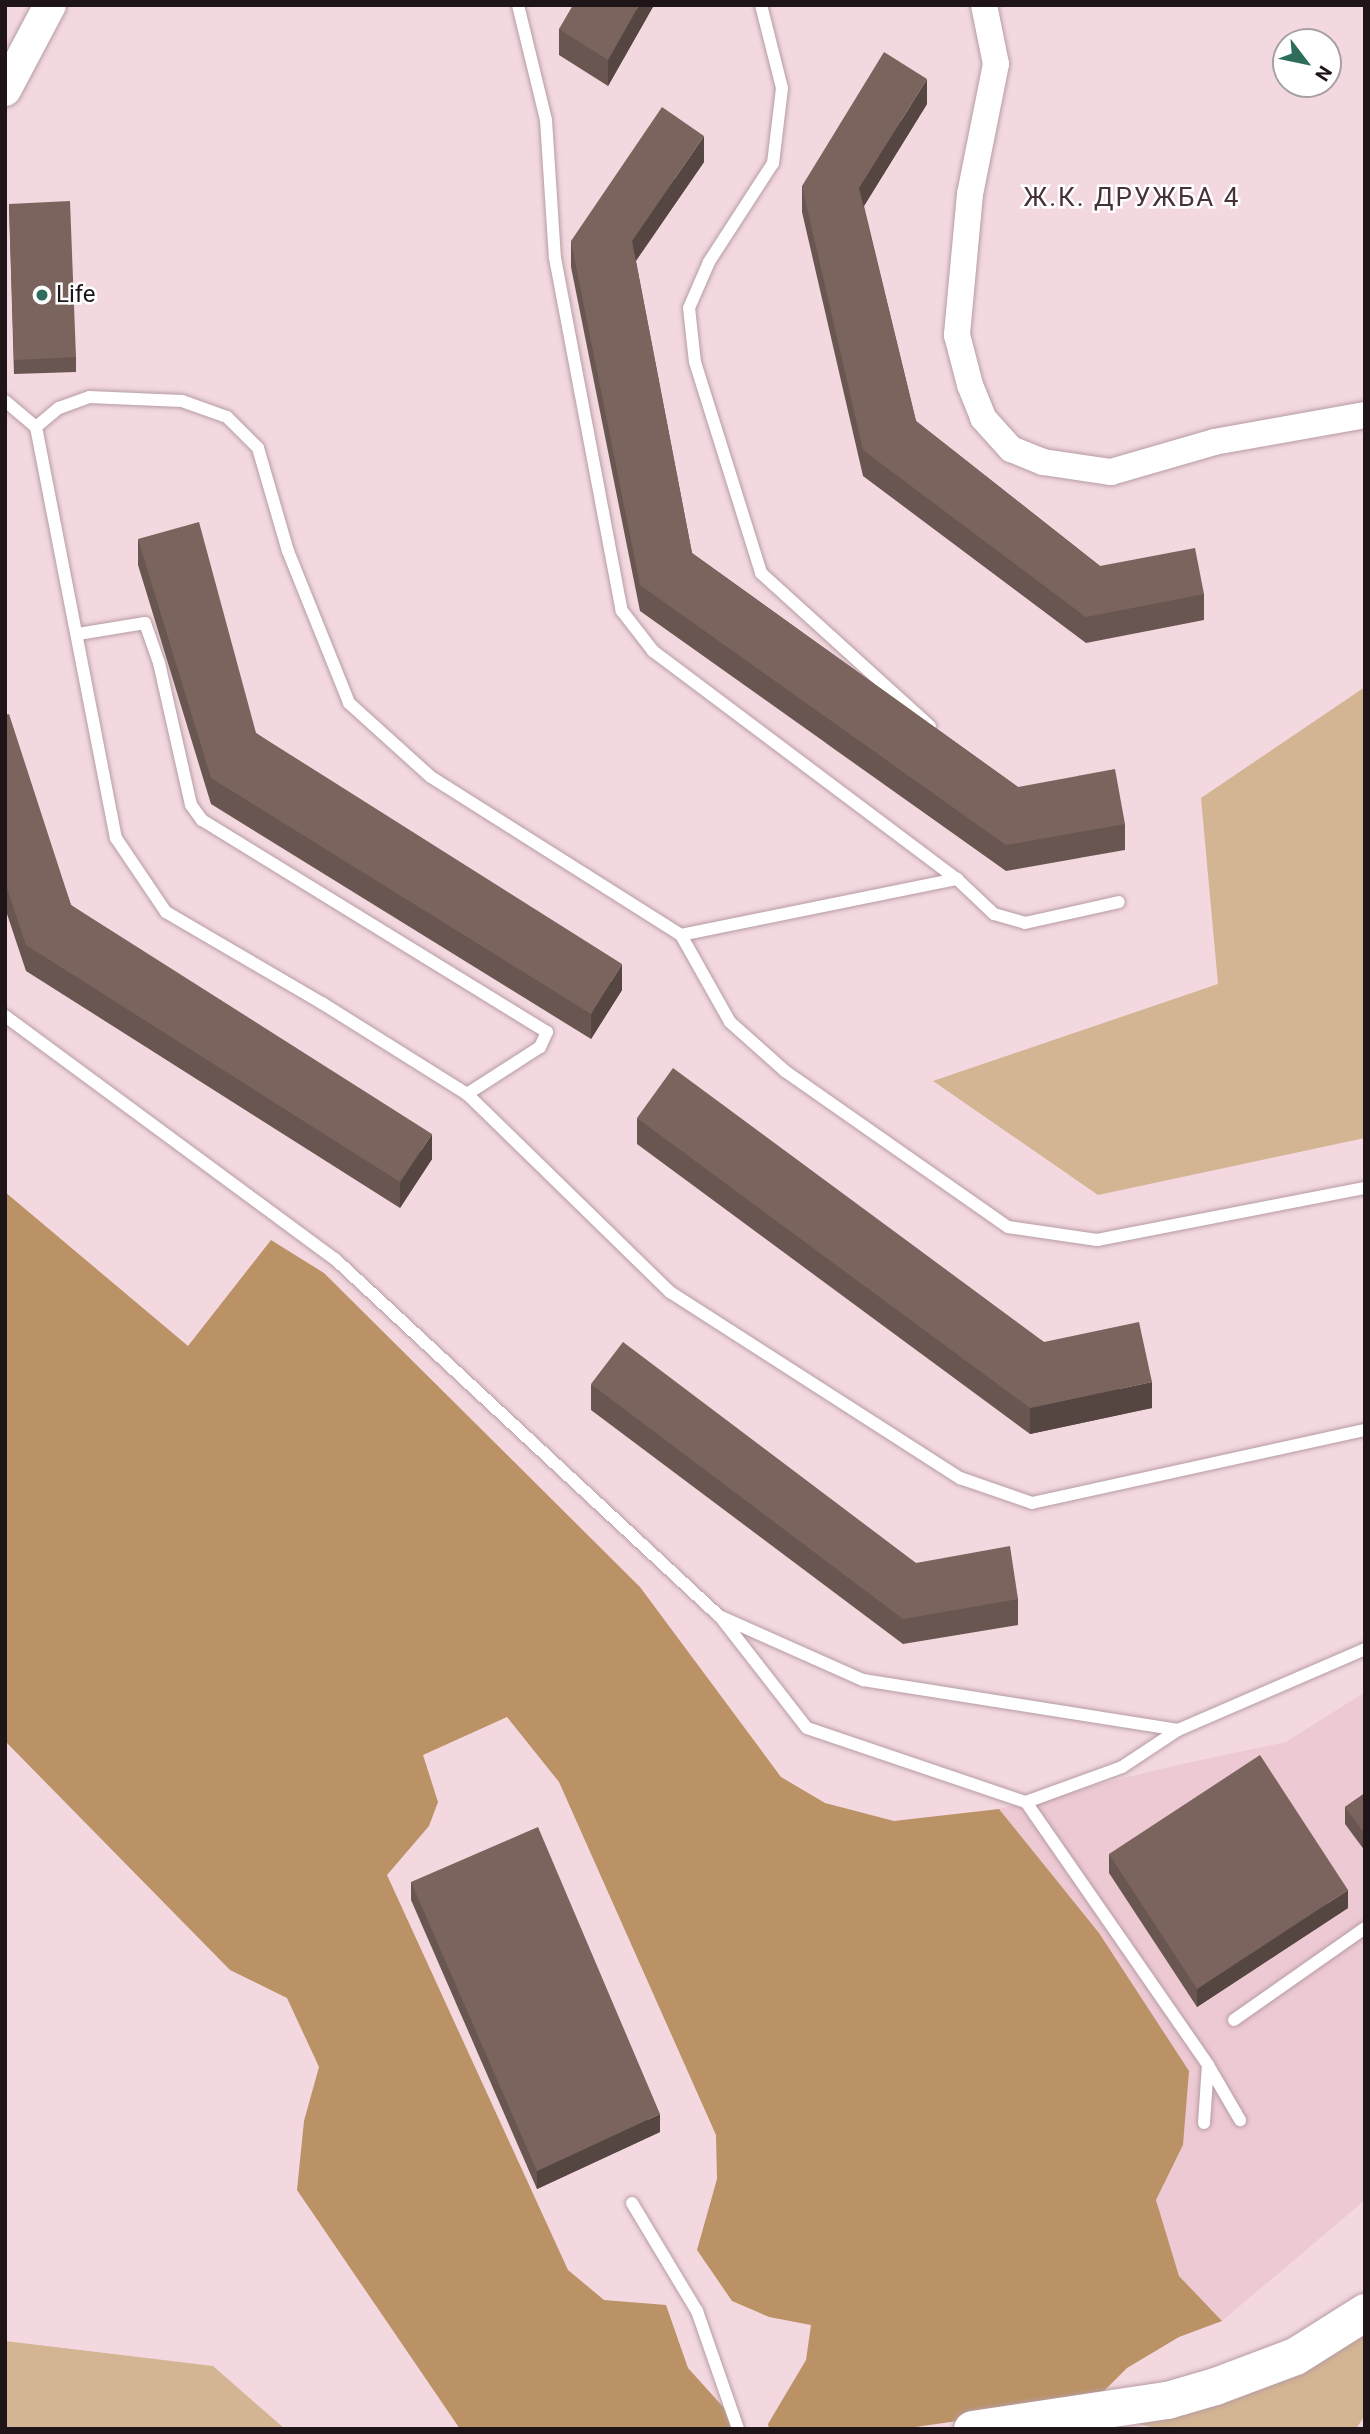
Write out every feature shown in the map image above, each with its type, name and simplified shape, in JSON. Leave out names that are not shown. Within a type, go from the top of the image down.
[{"type":"main road","points":[[972,2429],[1167,2400],[1215,2386],[1295,2356],[1365,2312]]},
{"type":"main road","points":[[1020,2420],[1080,2429]]},
{"type":"street","points":[[5,90],[50,5]]},
{"type":"street","points":[[984,5],[996,64],[970,194],[957,335],[970,385],[984,418],[1011,449],[1043,462],[1111,471],[1214,442],[1365,415]]},
{"type":"lane","points":[[518,5],[546,120],[555,258],[622,611],[653,651],[957,879],[994,914],[1026,923],[1119,902]]},
{"type":"lane","points":[[761,5],[782,88],[773,163],[709,262],[689,308],[695,362],[761,573],[943,738]]},
{"type":"lane","points":[[36,427],[59,408],[89,397],[182,401],[227,417],[258,448],[288,551],[349,703],[431,777],[681,935],[730,1022],[785,1071],[1008,1227],[1097,1240],[1365,1188]]},
{"type":"lane","points":[[5,401],[36,427],[116,838],[166,912],[322,1003],[467,1094],[670,1292],[960,1478],[1032,1503],[1365,1430]]},
{"type":"lane","points":[[78,634],[145,624],[159,663],[191,805],[202,820],[547,1032],[540,1047],[467,1094]]},
{"type":"lane","points":[[681,935],[957,879]]},
{"type":"lane","points":[[5,1016],[335,1259],[719,1616],[807,1728],[1026,1802],[1208,2065],[1240,2120]]},
{"type":"lane","points":[[719,1616],[863,1680],[1178,1730]]},
{"type":"lane","points":[[1026,1802],[1122,1767],[1178,1730],[1365,1649]]},
{"type":"lane","points":[[1234,2020],[1365,1928]]},
{"type":"lane","points":[[1204,2123],[1208,2065]]},
{"type":"lane","points":[[632,2203],[697,2311],[738,2429]]},
{"type":"shaded area","points":[[1365,687],[1365,1138],[1098,1195],[933,1081],[1218,984],[1201,798]]},
{"type":"shaded area","points":[[5,1192],[188,1346],[271,1240],[324,1273],[640,1587],[781,1777],[825,1803],[894,1821],[999,1809],[1099,1933],[1189,2071],[1183,2145],[1156,2200],[1179,2276],[1222,2321],[1179,2337],[1127,2368],[1093,2402],[901,2429],[769,2429],[768,2424],[806,2360],[811,2325],[769,2317],[732,2301],[697,2250],[717,2179],[716,2135],[559,1782],[507,1717],[423,1755],[438,1802],[429,1826],[387,1875],[568,2270],[604,2300],[666,2305],[688,2368],[743,2429],[460,2429],[297,2190],[304,2121],[319,2067],[287,1998],[230,1970],[5,1741]]},
{"type":"shaded area","points":[[1365,1692],[1365,2200],[1222,2321],[1179,2276],[1156,2200],[1183,2145],[1099,1933],[999,1809],[1177,1765],[1286,1742]]},
{"type":"shaded area","points":[[1365,2330],[1365,2415],[1356,2429],[1160,2429],[1116,2419]]},
{"type":"shaded area","points":[[5,2341],[213,2366],[285,2429],[5,2429]]},
{"type":"building","points":[[573,5],[639,5],[608,60],[559,29]]},
{"type":"building","points":[[884,52],[927,79],[859,188],[916,421],[1100,566],[1195,548],[1204,594],[1086,617],[863,450],[802,186]]},
{"type":"building","points":[[662,107],[704,136],[632,241],[692,553],[1018,787],[1115,769],[1125,824],[1006,845],[640,585],[571,241]]},
{"type":"building","name":"Life","points":[[70,201],[76,357],[14,360],[9,204]]},
{"type":"building","points":[[199,522],[256,733],[622,964],[591,1014],[211,778],[138,539]]},
{"type":"building","points":[[9,714],[71,905],[432,1134],[400,1182],[26,945],[5,882],[5,715]]},
{"type":"building","points":[[673,1068],[1044,1342],[1139,1322],[1152,1382],[1030,1408],[637,1118]]},
{"type":"building","points":[[623,1342],[916,1563],[1010,1546],[1018,1599],[903,1619],[591,1384]]},
{"type":"building","points":[[1260,1755],[1348,1890],[1197,1989],[1109,1854]]},
{"type":"building","points":[[1365,1793],[1365,1834],[1345,1807]]},
{"type":"building","points":[[538,1827],[660,2114],[537,2171],[411,1882]]},
{"type":"place","name":"Life","points":[[42,295]]},
{"type":"district","name":"Ж.К. ДРУЖБА 4","points":[[1132,198]]}]
